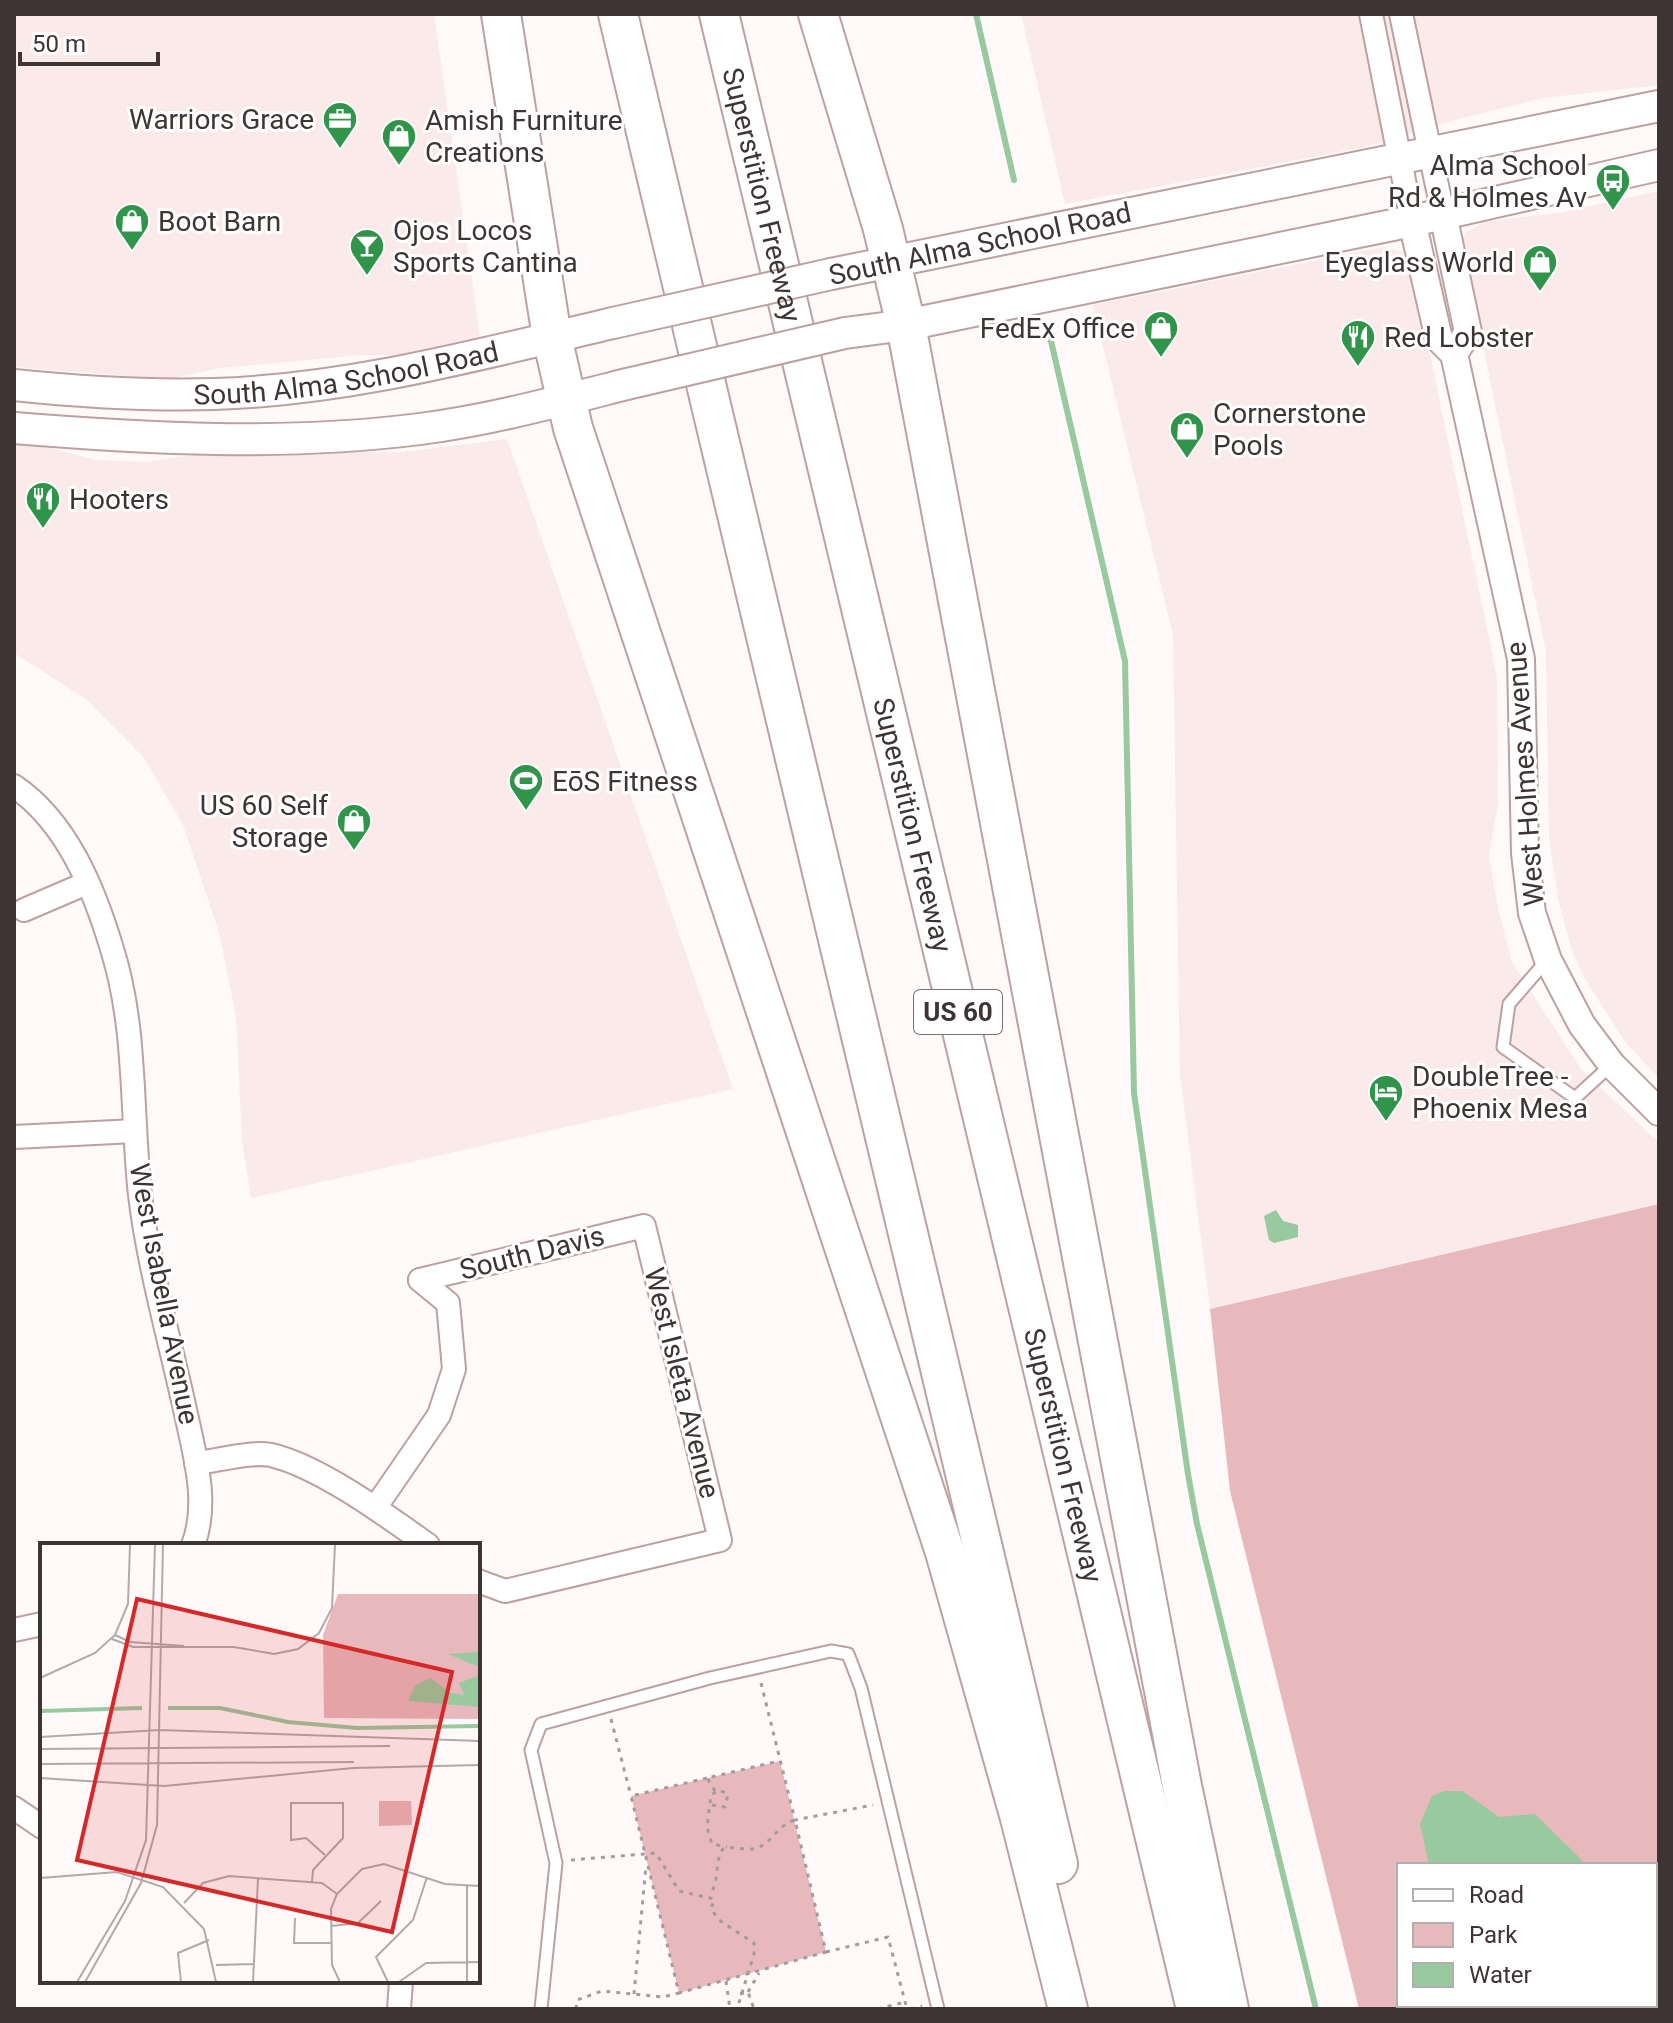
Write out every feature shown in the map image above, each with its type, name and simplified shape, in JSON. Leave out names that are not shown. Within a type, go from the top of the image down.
[{"type":"highway","points":[[501,14],[552,337],[578,443],[945,1552],[1020,1818],[1068,2009]]},
{"type":"highway","points":[[618,14],[1093,2009]]},
{"type":"highway","name":"Superstition Freeway","points":[[719,14],[1196,2009]]},
{"type":"highway","points":[[818,14],[883,229],[906,325],[1182,1786],[1229,2009]]},
{"type":"main road","name":"South Alma School Road","points":[[14,385],[110,395],[217,394],[423,368],[890,261],[1659,106]]},
{"type":"main road","name":"South Alma School Road","points":[[14,428],[135,438],[324,436],[421,429],[568,399],[845,333],[906,325],[1412,221],[1659,165]]},
{"type":"street","name":"West Holmes Avenue","points":[[1371,14],[1439,339],[1454,354],[1521,659],[1526,867],[1532,913],[1548,960],[1582,1025],[1612,1065],[1659,1112]]},
{"type":"street","name":"West Holmes Avenue","points":[[1401,14],[1468,332],[1454,354]]},
{"type":"street","name":"West Isabella Avenue","points":[[14,786],[32,798],[61,832],[87,883],[112,949],[129,1018],[140,1198],[196,1463],[201,1524],[194,1543]]},
{"type":"street","points":[[24,910],[87,883]]},
{"type":"street","points":[[14,1137],[135,1131]]},
{"type":"street","name":"South Davis","points":[[375,1508],[439,1415],[454,1369],[448,1303],[420,1280],[644,1226]]},
{"type":"street","name":"West Isleta Avenue","points":[[480,1582],[505,1591],[720,1540],[644,1226]]},
{"type":"street","points":[[196,1463],[269,1455],[309,1472],[375,1508],[425,1543]]},
{"type":"street","points":[[14,1630],[40,1624]]},
{"type":"street","points":[[14,1808],[40,1826]]},
{"type":"street","points":[[399,2009],[401,1983]]},
{"type":"lane","points":[[1548,960],[1509,1004],[1503,1047],[1575,1098],[1612,1065]]},
{"type":"lane","points":[[541,2009],[556,1863],[531,1750],[541,1724],[757,1667],[831,1651],[848,1654],[861,1688],[938,2009]]},
{"type":"path","points":[[757,1667],[826,1952]]},
{"type":"path","points":[[608,1706],[679,1993]]},
{"type":"path","points":[[631,1796],[780,1761]]},
{"type":"path","points":[[707,1778],[715,1791],[728,1794],[728,1803],[721,1809],[712,1805]]},
{"type":"path","points":[[715,1791],[711,1795],[712,1805],[708,1814],[708,1836],[712,1844],[754,1849],[778,1827],[795,1820],[888,1802]]},
{"type":"path","points":[[710,1895],[718,1878],[719,1854],[727,1847]]},
{"type":"path","points":[[556,1863],[656,1853],[679,1891],[710,1895],[714,1899],[711,1909],[719,1920],[754,1943]]},
{"type":"path","points":[[634,1994],[647,1862]]},
{"type":"path","points":[[576,2009],[577,2000],[602,1991],[663,1997],[888,1937],[907,2009]]},
{"type":"path","points":[[754,1943],[760,1941]]},
{"type":"path","points":[[737,2009],[754,1954],[754,1943]]},
{"type":"path","points":[[740,1994],[748,1992],[760,1971]]},
{"type":"path","points":[[726,1981],[730,2009]]},
{"type":"path","points":[[748,1992],[754,2009]]},
{"type":"path","points":[[878,2009],[905,2002]]},
{"type":"shaded area","points":[[14,14],[434,14],[480,337],[401,355],[362,355],[221,368],[168,379],[14,367]]},
{"type":"shaded area","points":[[1021,14],[1659,14],[1659,85],[1543,98],[1365,147],[1065,204]]},
{"type":"shaded area","points":[[1659,191],[1659,1078],[1626,1043],[1585,979],[1572,951],[1558,899],[1549,838],[1546,652],[1462,243],[1465,233],[1484,222],[1563,212]]},
{"type":"shaded area","points":[[1384,247],[1401,252],[1412,268],[1497,677],[1498,803],[1489,855],[1499,913],[1512,962],[1581,1069],[1659,1143],[1659,1204],[1210,1309],[1180,1075],[1173,635],[1093,305]]},
{"type":"shaded area","points":[[507,439],[733,1089],[251,1198],[242,1140],[236,1016],[219,932],[183,825],[144,758],[86,699],[14,653],[14,443],[55,449],[95,460],[146,462],[215,452],[401,452]]},
{"type":"green space","points":[[1659,1204],[1659,2009],[1359,2009],[1230,1491],[1210,1309]]},
{"type":"green space","points":[[780,1761],[826,1952],[679,1993],[631,1796]]},
{"type":"water","points":[[1276,1210],[1283,1221],[1298,1225],[1298,1237],[1274,1243],[1269,1240],[1264,1216]]},
{"type":"water","points":[[1444,1791],[1462,1791],[1499,1817],[1535,1814],[1585,1863],[1429,1863],[1420,1824],[1432,1796]]},
{"type":"waterway","points":[[976,14],[1014,180]]},
{"type":"waterway","points":[[1051,341],[1125,661],[1134,1093],[1188,1474],[1197,1524],[1316,2009]]},
{"type":"place","name":"Warriors Grace","points":[[340,150]]},
{"type":"place","name":"Amish Furniture Creations","points":[[399,167]]},
{"type":"place","name":"Alma School Rd & Holmes Av","points":[[1613,212]]},
{"type":"place","name":"Boot Barn","points":[[132,252]]},
{"type":"place","name":"Ojos Locos Sports Cantina","points":[[367,277]]},
{"type":"place","name":"Eyeglass World","points":[[1540,293]]},
{"type":"place","name":"FedEx Office","points":[[1161,359]]},
{"type":"place","name":"Red Lobster","points":[[1358,368]]},
{"type":"place","name":"Cornerstone Pools","points":[[1187,460]]},
{"type":"place","name":"Hooters","points":[[43,530]]},
{"type":"place","name":"EōS Fitness","points":[[526,812]]},
{"type":"place","name":"US 60 Self Storage","points":[[354,852]]},
{"type":"place","name":"DoubleTree - Phoenix Mesa","points":[[1386,1123]]}]
